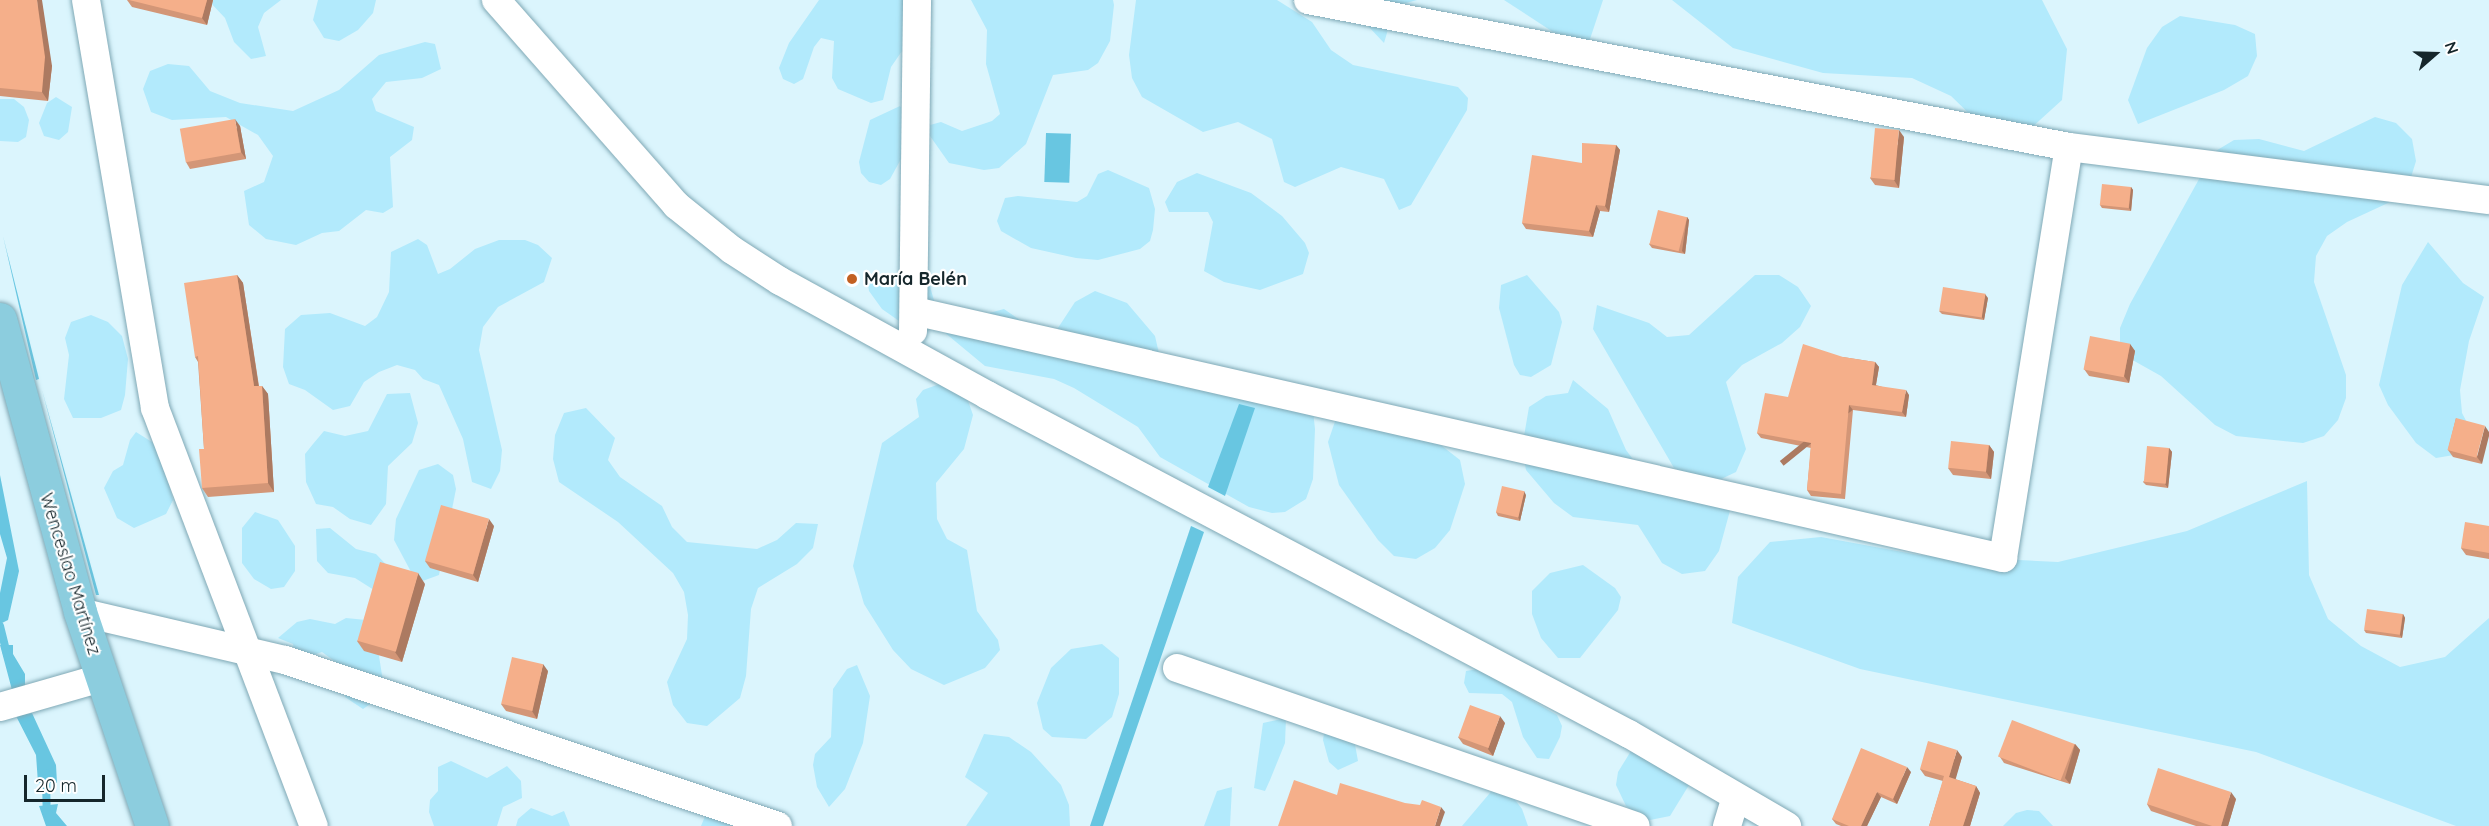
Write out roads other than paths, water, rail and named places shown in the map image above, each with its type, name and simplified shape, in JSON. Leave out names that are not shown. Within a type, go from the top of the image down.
[{"type":"main road","name":"Wenceslao Martínez","points":[[0,324],[80,612],[152,826]]},
{"type":"street","points":[[86,0],[155,408],[314,826]]},
{"type":"street","points":[[496,0],[676,205],[732,250],[780,281],[911,354],[1629,734],[1735,799],[1787,826]]},
{"type":"street","points":[[911,354],[915,311],[917,0]]},
{"type":"street","points":[[1308,0],[2068,147],[2489,200]]},
{"type":"street","points":[[915,311],[2003,558],[2068,147]]},
{"type":"street","points":[[80,612],[285,660],[778,826]]},
{"type":"street","points":[[1177,668],[1636,826]]},
{"type":"street","points":[[0,707],[101,678]]},
{"type":"street","points":[[1727,826],[1735,799]]},
{"type":"waterway","points":[[0,626],[7,655]]},
{"type":"waterway","points":[[46,773],[47,812],[55,826]]},
{"type":"place","name":"María Belén","points":[[852,279]]}]
